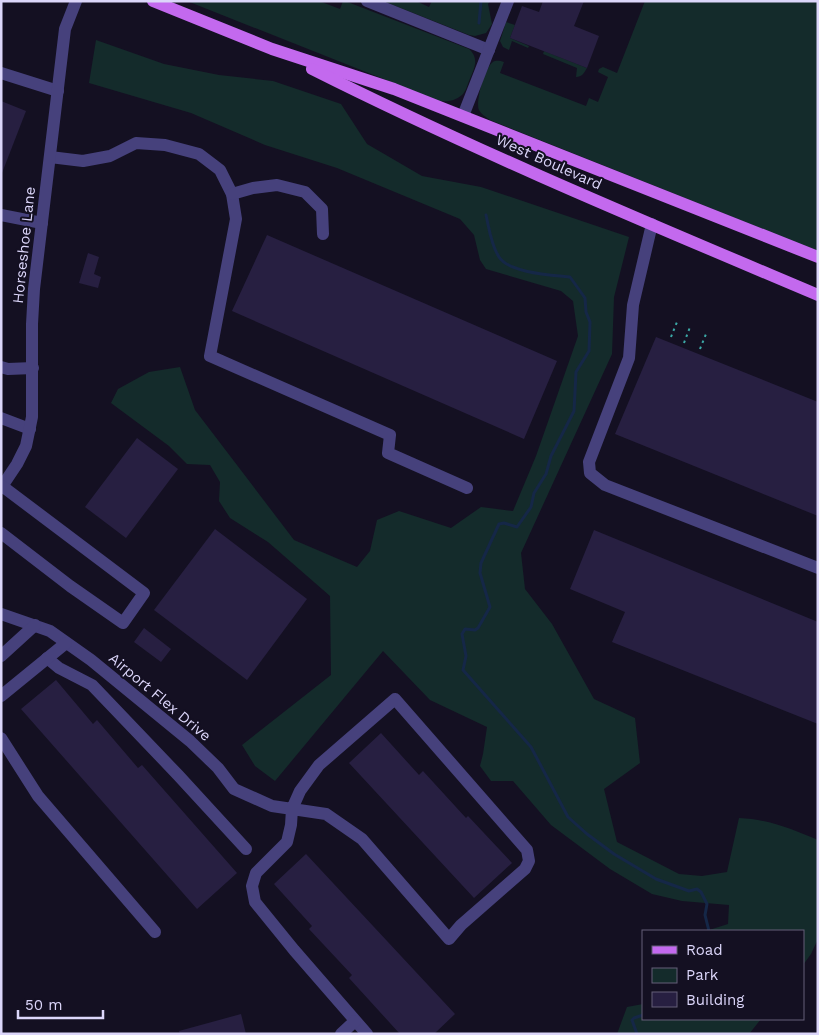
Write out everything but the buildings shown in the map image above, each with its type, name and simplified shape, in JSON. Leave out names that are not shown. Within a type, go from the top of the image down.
[{"type":"main road","name":"West Boulevard","points":[[152,1],[272,49],[394,89],[818,257]]},
{"type":"main road","name":"West Boulevard","points":[[272,49],[388,107],[818,295]]},
{"type":"street","name":"Horseshoe Lane","points":[[2,487],[26,446],[30,429],[33,399],[34,289],[65,29],[76,1]]},
{"type":"street","points":[[367,1],[489,50]]},
{"type":"street","points":[[463,116],[508,1]]},
{"type":"street","points":[[1,73],[58,92]]},
{"type":"street","points":[[50,157],[83,161],[110,156],[136,143],[165,145],[199,154],[220,170],[232,194],[236,218],[210,356],[390,435],[388,453],[466,488]]},
{"type":"street","points":[[232,194],[254,188],[277,185],[305,192],[322,210],[323,234]]},
{"type":"street","points":[[1,215],[42,223]]},
{"type":"street","points":[[652,224],[633,305],[629,358],[589,462],[590,473],[605,485],[818,568]]},
{"type":"street","points":[[1,368],[33,368]]},
{"type":"street","points":[[1,418],[30,429]]},
{"type":"street","points":[[1,533],[70,586],[123,623],[144,593],[2,487]]},
{"type":"street","name":"Airport Flex Drive","points":[[1,614],[50,631],[92,660],[190,741],[218,768],[234,789],[272,806],[292,809],[326,814],[362,839],[449,939],[461,925],[525,869],[529,861],[527,850],[394,699],[319,765],[300,791],[292,809]]},
{"type":"street","points":[[1,656],[35,625]]},
{"type":"street","points":[[2,695],[66,643]]},
{"type":"street","points":[[48,658],[59,668],[92,685],[246,849]]},
{"type":"street","points":[[1,738],[38,796],[155,932]]},
{"type":"street","points":[[292,809],[291,825],[286,842],[256,873],[252,886],[255,902],[367,1034]]},
{"type":"street","points":[[341,1034],[355,1021]]},
{"type":"path","points":[[671,337],[677,322]]},
{"type":"path","points":[[684,343],[690,327]]},
{"type":"path","points":[[700,349],[706,334]]},
{"type":"green space","points":[[187,1],[319,1],[340,9],[343,1],[345,1],[469,49],[475,60],[474,68],[462,95],[451,101],[439,101]]},
{"type":"green space","points":[[383,1],[416,1],[429,7],[432,1],[490,1],[488,4],[492,24],[486,33],[475,36],[469,35]]},
{"type":"green space","points":[[645,1],[818,1],[818,251],[490,120],[479,110],[478,100],[484,77],[490,65],[497,61],[504,62],[500,73],[586,106],[589,98],[598,102],[608,77],[598,72],[599,69],[603,67],[617,73]]},
{"type":"green space","points":[[506,22],[515,25],[510,38],[529,46],[528,48],[512,41],[509,50],[503,47],[500,41]]},
{"type":"green space","points":[[96,40],[164,64],[219,75],[273,81],[341,104],[367,144],[422,176],[481,187],[629,237],[614,297],[612,354],[521,553],[525,589],[552,624],[594,699],[635,718],[640,763],[604,789],[617,842],[679,874],[702,876],[727,872],[739,818],[769,822],[818,840],[818,939],[804,964],[804,930],[709,930],[728,924],[729,905],[682,901],[652,894],[610,869],[551,825],[513,781],[491,781],[480,766],[487,727],[430,700],[383,651],[275,781],[255,766],[242,745],[331,675],[330,596],[268,542],[230,518],[219,501],[220,482],[210,465],[187,464],[169,446],[111,403],[118,389],[149,372],[180,367],[195,410],[294,540],[357,567],[370,551],[377,520],[399,511],[451,528],[481,507],[513,511],[536,456],[578,336],[573,301],[561,291],[486,269],[480,260],[474,235],[460,219],[337,168],[265,145],[191,113],[89,83]]},
{"type":"green space","points":[[544,51],[587,68],[584,73],[576,77],[577,68],[543,54]]},
{"type":"green space","points":[[642,1004],[642,1020],[760,1020],[749,1034],[617,1034],[627,1007]]},
{"type":"waterway","points":[[479,23],[481,1]]},
{"type":"waterway","points":[[486,215],[494,247],[504,262],[521,270],[570,277],[585,298],[586,312],[590,322],[589,351],[576,372],[574,411],[551,456],[546,474],[534,493],[531,507],[517,527],[504,523],[499,524],[481,563],[480,573],[490,607],[478,628],[475,630],[465,629],[462,634],[466,656],[463,670],[531,747],[568,817],[614,854],[656,879],[689,891],[697,889],[701,892],[707,904],[705,915],[709,930]]},
{"type":"waterway","points":[[637,1034],[632,1020],[642,1015]]}]
